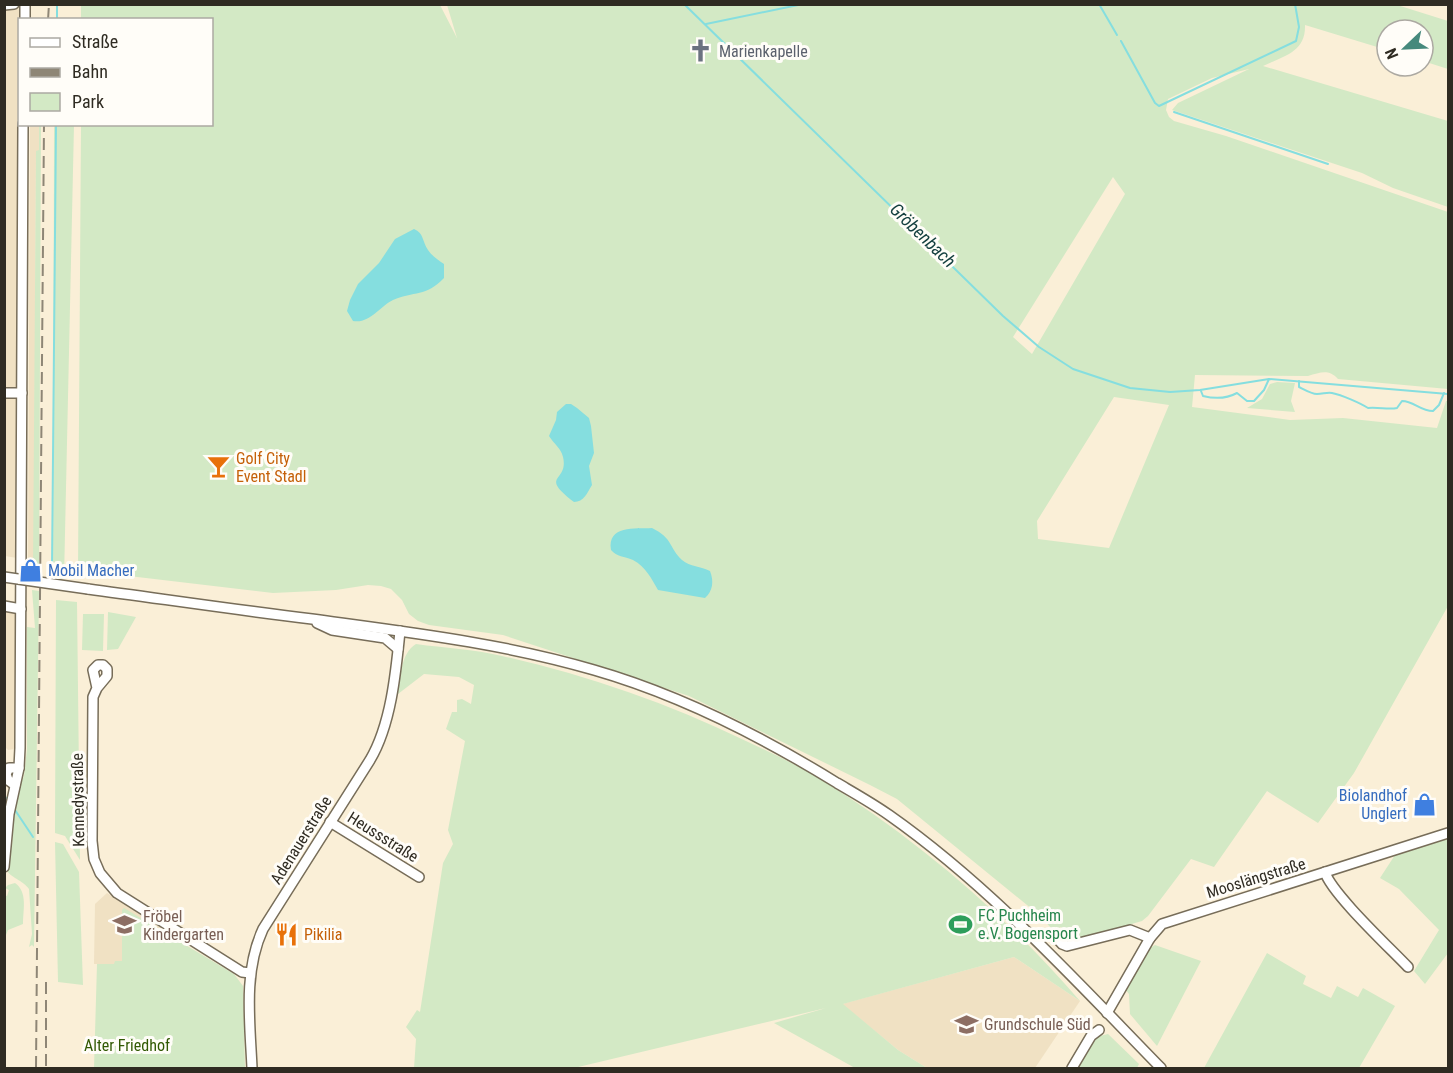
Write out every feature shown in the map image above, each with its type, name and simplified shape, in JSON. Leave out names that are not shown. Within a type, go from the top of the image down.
[{"type":"street","points":[[4,5],[14,4]]},
{"type":"street","points":[[4,867],[9,808],[15,784],[8,780],[6,772],[11,767],[19,768],[24,126]]},
{"type":"street","points":[[4,393],[22,393]]},
{"type":"street","points":[[4,577],[400,631],[509,649],[594,670],[669,695],[745,730],[888,814],[944,858],[1017,922],[1161,1068]]},
{"type":"street","points":[[4,606],[21,609]]},
{"type":"street","points":[[307,619],[332,630],[385,638],[398,649]]},
{"type":"street","name":"Adenauerstraße","points":[[252,1068],[250,973],[255,948],[263,929],[373,755],[380,740],[387,715],[400,631]]},
{"type":"street","name":"Kennedystraße","points":[[97,688],[93,697],[92,840],[94,859],[100,873],[117,893],[242,972],[250,973]]},
{"type":"street","name":"Heussstraße","points":[[330,822],[419,877]]},
{"type":"street","points":[[1325,872],[1449,833]]},
{"type":"street","name":"Mooslängstraße","points":[[1107,1013],[1150,938],[1162,924],[1325,872],[1327,879],[1344,900],[1408,967]]},
{"type":"street","points":[[1053,934],[1066,946],[1130,930],[1150,938]]},
{"type":"street","points":[[1072,1068],[1091,1036],[1099,1030]]},
{"type":"shaded area","points":[[20,4],[20,18],[18,18],[17,558],[5,556],[4,5]]},
{"type":"shaded area","points":[[30,126],[39,126],[39,151],[36,151],[34,567],[28,568]]},
{"type":"shaded area","points":[[5,608],[21,612],[20,748],[8,750],[5,747]]},
{"type":"shaded area","name":"Fröbel Kindergarten","points":[[107,893],[166,931],[155,947],[115,964],[94,964],[95,904]]},
{"type":"shaded area","name":"Grundschule Süd","points":[[1014,957],[1080,1001],[1035,1068],[927,1068],[898,1050],[842,1004]]},
{"type":"green space","points":[[1394,4],[1448,21],[1448,69],[1435,65],[1435,18],[1375,18],[1375,46],[1305,25],[1302,41],[1298,47],[1286,56],[1263,66],[1448,121],[1448,207],[1393,188],[1362,173],[1172,110],[1178,103],[1249,69],[1212,78],[1168,99],[1166,110],[1174,121],[1226,136],[1448,212],[1448,389],[1338,379],[1324,372],[1308,376],[1195,375],[1192,407],[1290,420],[1343,418],[1437,428],[1446,401],[1448,401],[1448,606],[1354,773],[1318,823],[1267,791],[1214,867],[1191,859],[1142,921],[1080,939],[1079,936],[1063,934],[1061,927],[1053,930],[1038,914],[897,799],[689,696],[503,635],[429,625],[409,614],[402,600],[391,589],[381,586],[368,585],[336,590],[273,593],[78,570],[81,126],[213,126],[213,18],[81,18],[81,5],[440,5],[457,38],[447,5]],"holes":[[[1113,177],[1125,194],[1032,354],[1013,337]],[[1114,397],[1169,405],[1109,548],[1038,539],[1037,521]]]},
{"type":"green space","points":[[39,126],[41,126],[39,573],[34,573],[36,151],[39,150]]},
{"type":"green space","points":[[54,126],[74,126],[64,579],[53,578]]},
{"type":"green space","points":[[1295,383],[1291,401],[1295,412],[1247,408],[1262,399],[1270,384]]},
{"type":"green space","points":[[32,590],[39,591],[34,947],[32,945],[29,947],[32,934],[29,889],[8,872],[6,865],[9,845],[12,845],[16,796],[24,776],[27,749],[27,627],[35,628]]},
{"type":"green space","points":[[56,600],[77,602],[80,860],[65,836],[55,833]]},
{"type":"green space","points":[[108,612],[136,617],[118,649],[107,650]]},
{"type":"green space","points":[[83,614],[104,614],[103,651],[82,650]]},
{"type":"green space","points":[[416,644],[491,654],[595,681],[686,714],[804,769],[858,803],[959,881],[1022,939],[1080,1001],[1014,957],[843,1004],[898,1050],[927,1068],[855,1068],[774,1023],[826,1008],[574,1068],[414,1068],[416,1039],[406,1027],[417,1010],[420,1012],[443,863],[453,844],[448,830],[465,741],[446,729],[452,712],[457,712],[457,700],[462,699],[471,704],[474,685],[459,677],[424,674],[398,694],[404,660]]},
{"type":"green space","points":[[1448,839],[1448,953],[1425,984],[1414,971],[1439,930],[1399,889],[1380,878],[1395,855]]},
{"type":"green space","points":[[55,842],[63,844],[79,872],[83,985],[58,982]]},
{"type":"green space","points":[[15,883],[23,896],[23,924],[8,930],[6,935],[5,1003],[4,895],[7,896],[9,890],[5,888]]},
{"type":"green space","name":"Alter Friedhof","points":[[124,908],[234,974],[243,986],[245,1068],[94,1068],[97,964],[114,964],[115,961],[122,961],[122,910]]},
{"type":"green space","points":[[1155,945],[1201,961],[1157,1046],[1130,1014],[1129,994],[1125,989],[1147,950]]},
{"type":"green space","points":[[1267,953],[1306,976],[1303,984],[1331,998],[1337,986],[1358,997],[1363,988],[1395,1006],[1359,1068],[1204,1068]]},
{"type":"green space","points":[[1108,1034],[1139,1064],[1137,1068],[1072,1068],[1092,1038]]},
{"type":"water","points":[[414,229],[421,235],[426,247],[435,258],[444,264],[444,278],[425,291],[393,300],[365,320],[353,321],[347,311],[358,284],[379,263],[395,239]]},
{"type":"water","points":[[566,404],[571,404],[589,418],[591,426],[594,453],[589,466],[592,485],[583,499],[577,502],[574,502],[558,487],[556,482],[564,465],[563,457],[549,436],[557,412]]},
{"type":"water","points":[[652,528],[667,539],[682,560],[710,571],[712,586],[705,598],[658,590],[641,566],[611,550],[613,536],[618,532]]},
{"type":"waterway","points":[[57,4],[57,18]]},
{"type":"waterway","name":"Gröbenbach","points":[[684,4],[1003,316],[1039,347],[1073,369],[1130,388],[1170,392],[1200,390],[1269,379],[1448,394]]},
{"type":"waterway","points":[[706,24],[803,4]]},
{"type":"waterway","points":[[1099,4],[1117,35]]},
{"type":"waterway","points":[[1121,41],[1155,103],[1159,106],[1296,41],[1299,27],[1295,4]]},
{"type":"waterway","points":[[1174,112],[1328,164]]},
{"type":"waterway","points":[[52,568],[56,126]]},
{"type":"waterway","name":"Gröbenbach","points":[[1201,391],[1203,396],[1216,398],[1237,393],[1247,401],[1254,401],[1264,390],[1269,379]]},
{"type":"waterway","points":[[1299,381],[1299,387],[1311,393],[1336,394],[1368,408],[1397,408],[1402,401],[1433,411],[1439,405],[1444,393]]},
{"type":"waterway","points":[[4,796],[7,799]]},
{"type":"waterway","points":[[15,810],[33,837]]},
{"type":"railway","points":[[48,18],[49,4]]},
{"type":"railway","points":[[36,1068],[44,126]]},
{"type":"railway","points":[[46,982],[46,1068]]},
{"type":"place","name":"Marienkapelle","points":[[701,51]]},
{"type":"place","name":"Golf City Event Stadl","points":[[218,467]]},
{"type":"place","name":"Mobil Macher","points":[[30,570]]},
{"type":"place","name":"Biolandhof Unglert","points":[[1425,804]]},
{"type":"place","name":"FC Puchheim e.V. Bogensport","points":[[960,924]]},
{"type":"place","name":"Fröbel Kindergarten","points":[[125,925]]},
{"type":"place","name":"Pikilia","points":[[286,934]]},
{"type":"place","name":"Grundschule Süd","points":[[966,1024]]}]
